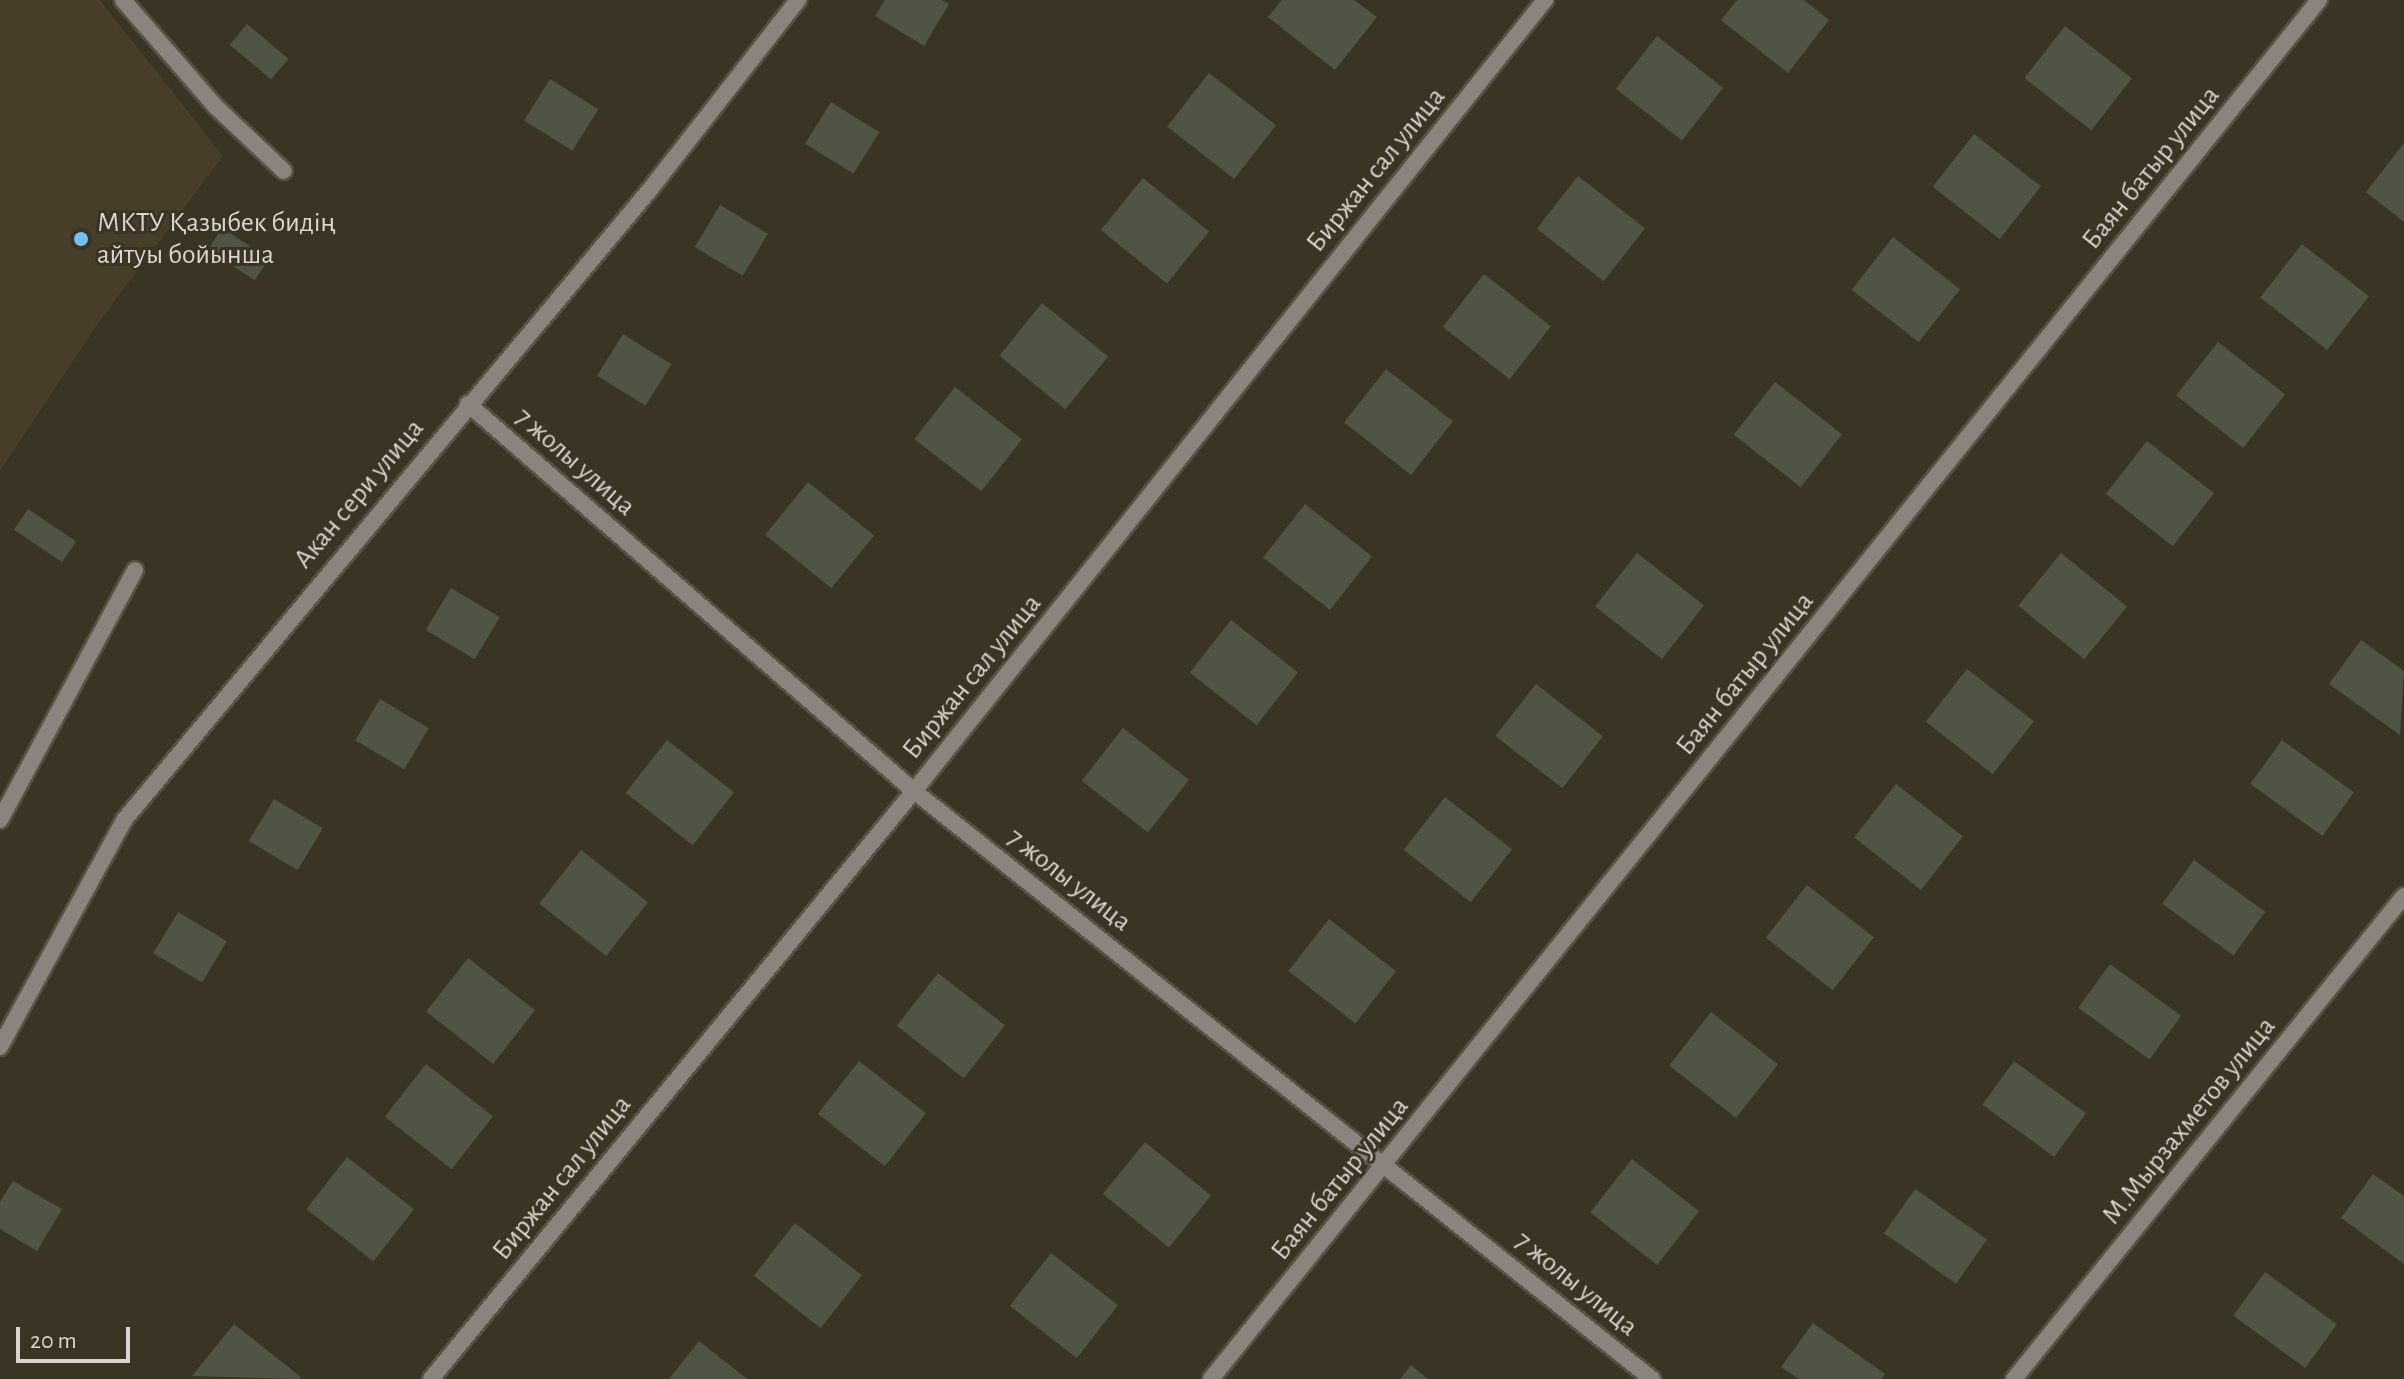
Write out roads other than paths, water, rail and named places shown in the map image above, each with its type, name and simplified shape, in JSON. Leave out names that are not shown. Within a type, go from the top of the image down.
[{"type":"street","points":[[123,0],[216,107],[284,171]]},
{"type":"street","name":"Акан сери улица","points":[[0,1047],[125,819],[468,404],[648,192],[798,0]]},
{"type":"street","name":"Биржан сал улица","points":[[431,1379],[914,791],[1545,0]]},
{"type":"street","name":"Баян батыр улица","points":[[1211,1379],[2319,0]]},
{"type":"street","name":"7 жолы улица","points":[[468,404],[914,791],[1386,1163],[1652,1379]]},
{"type":"street","points":[[0,820],[135,570]]},
{"type":"street","name":"М.Мырзахметов улица","points":[[2014,1379],[2404,896]]},
{"type":"place","name":"МКТУ Қазыбек бидің айтуы бойынша","points":[[81,239]]}]
